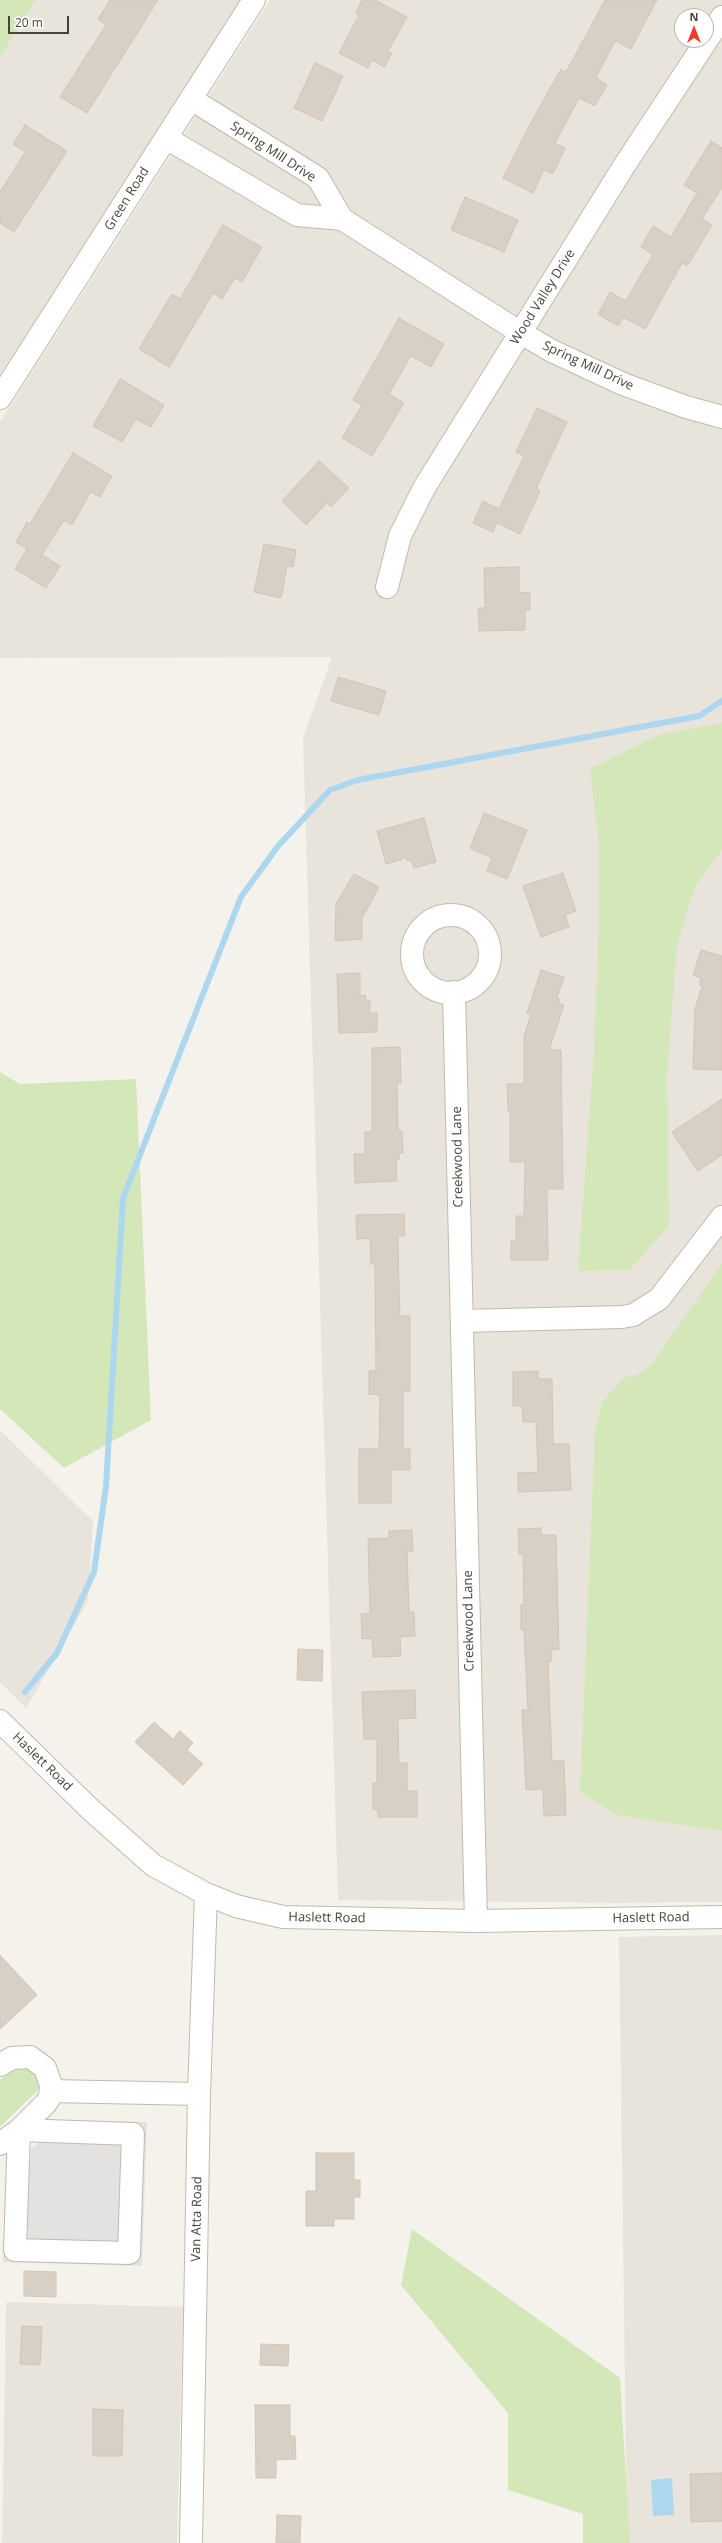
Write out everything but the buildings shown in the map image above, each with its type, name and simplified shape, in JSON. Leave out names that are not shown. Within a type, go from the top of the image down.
[{"type":"street","name":"Green Road","points":[[0,398],[254,0]]},
{"type":"street","name":"Wood Valley Drive","points":[[388,587],[398,542],[424,488],[624,166],[722,17]]},
{"type":"street","name":"Spring Mill Drive","points":[[190,99],[318,178],[342,219],[521,333],[552,351],[623,384],[686,407],[722,417]]},
{"type":"street","name":"Spring Mill Drive","points":[[166,138],[297,215],[342,219]]},
{"type":"street","name":"Creekwood Lane","points":[[454,992],[476,1921]]},
{"type":"street","points":[[462,1321],[611,1318],[633,1315],[659,1299],[722,1217]]},
{"type":"street","name":"Haslett Road","points":[[0,1721],[91,1810],[153,1865],[206,1894],[236,1906],[282,1917],[476,1921],[722,1917]]},
{"type":"street","name":"Van Atta Road","points":[[191,2543],[200,2094],[206,1894]]},
{"type":"street","points":[[0,2065],[12,2058],[21,2056],[39,2062],[50,2076],[51,2091],[46,2103],[19,2130],[0,2144]]},
{"type":"street","points":[[51,2091],[200,2094]]},
{"type":"street","points":[[19,2130],[133,2134],[129,2253],[16,2250],[19,2130]]},
{"type":"shaded area","points":[[36,0],[243,0],[0,382],[0,57]]},
{"type":"shaded area","points":[[270,0],[722,0],[722,1902],[618,1903],[338,1900],[303,738],[332,657],[0,658],[0,422]]},
{"type":"shaded area","points":[[0,1430],[93,1521],[88,1601],[26,1708],[0,1682]]},
{"type":"shaded area","points":[[722,1935],[722,2543],[627,2543],[619,1937]]},
{"type":"shaded area","points":[[39,2120],[147,2122],[142,2266],[3,2262],[6,2164],[30,2165],[31,2149],[38,2143]]},
{"type":"shaded area","points":[[6,2302],[183,2307],[177,2543],[2,2543]]},
{"type":"green space","points":[[0,0],[36,0],[0,57]]},
{"type":"green space","points":[[722,723],[722,849],[695,887],[677,945],[667,1075],[669,1225],[630,1270],[578,1271],[594,1051],[599,922],[599,844],[590,769],[661,734]]},
{"type":"green space","points":[[0,1072],[20,1084],[136,1079],[151,1420],[64,1468],[0,1409]]},
{"type":"green space","points":[[722,1263],[722,1831],[617,1815],[580,1792],[595,1429],[602,1403],[623,1378],[639,1374],[651,1365]]},
{"type":"green space","points":[[17,2066],[36,2071],[40,2083],[38,2090],[0,2127],[0,2080]]},
{"type":"green space","points":[[412,2229],[620,2378],[630,2543],[583,2543],[583,2514],[508,2490],[508,2413],[401,2285]]},
{"type":"water","points":[[672,2478],[674,2515],[653,2516],[651,2480]]},
{"type":"waterway","points":[[25,1692],[57,1653],[94,1572],[106,1486],[123,1198],[241,897],[278,846],[330,790],[358,780],[699,716],[722,701]]}]
